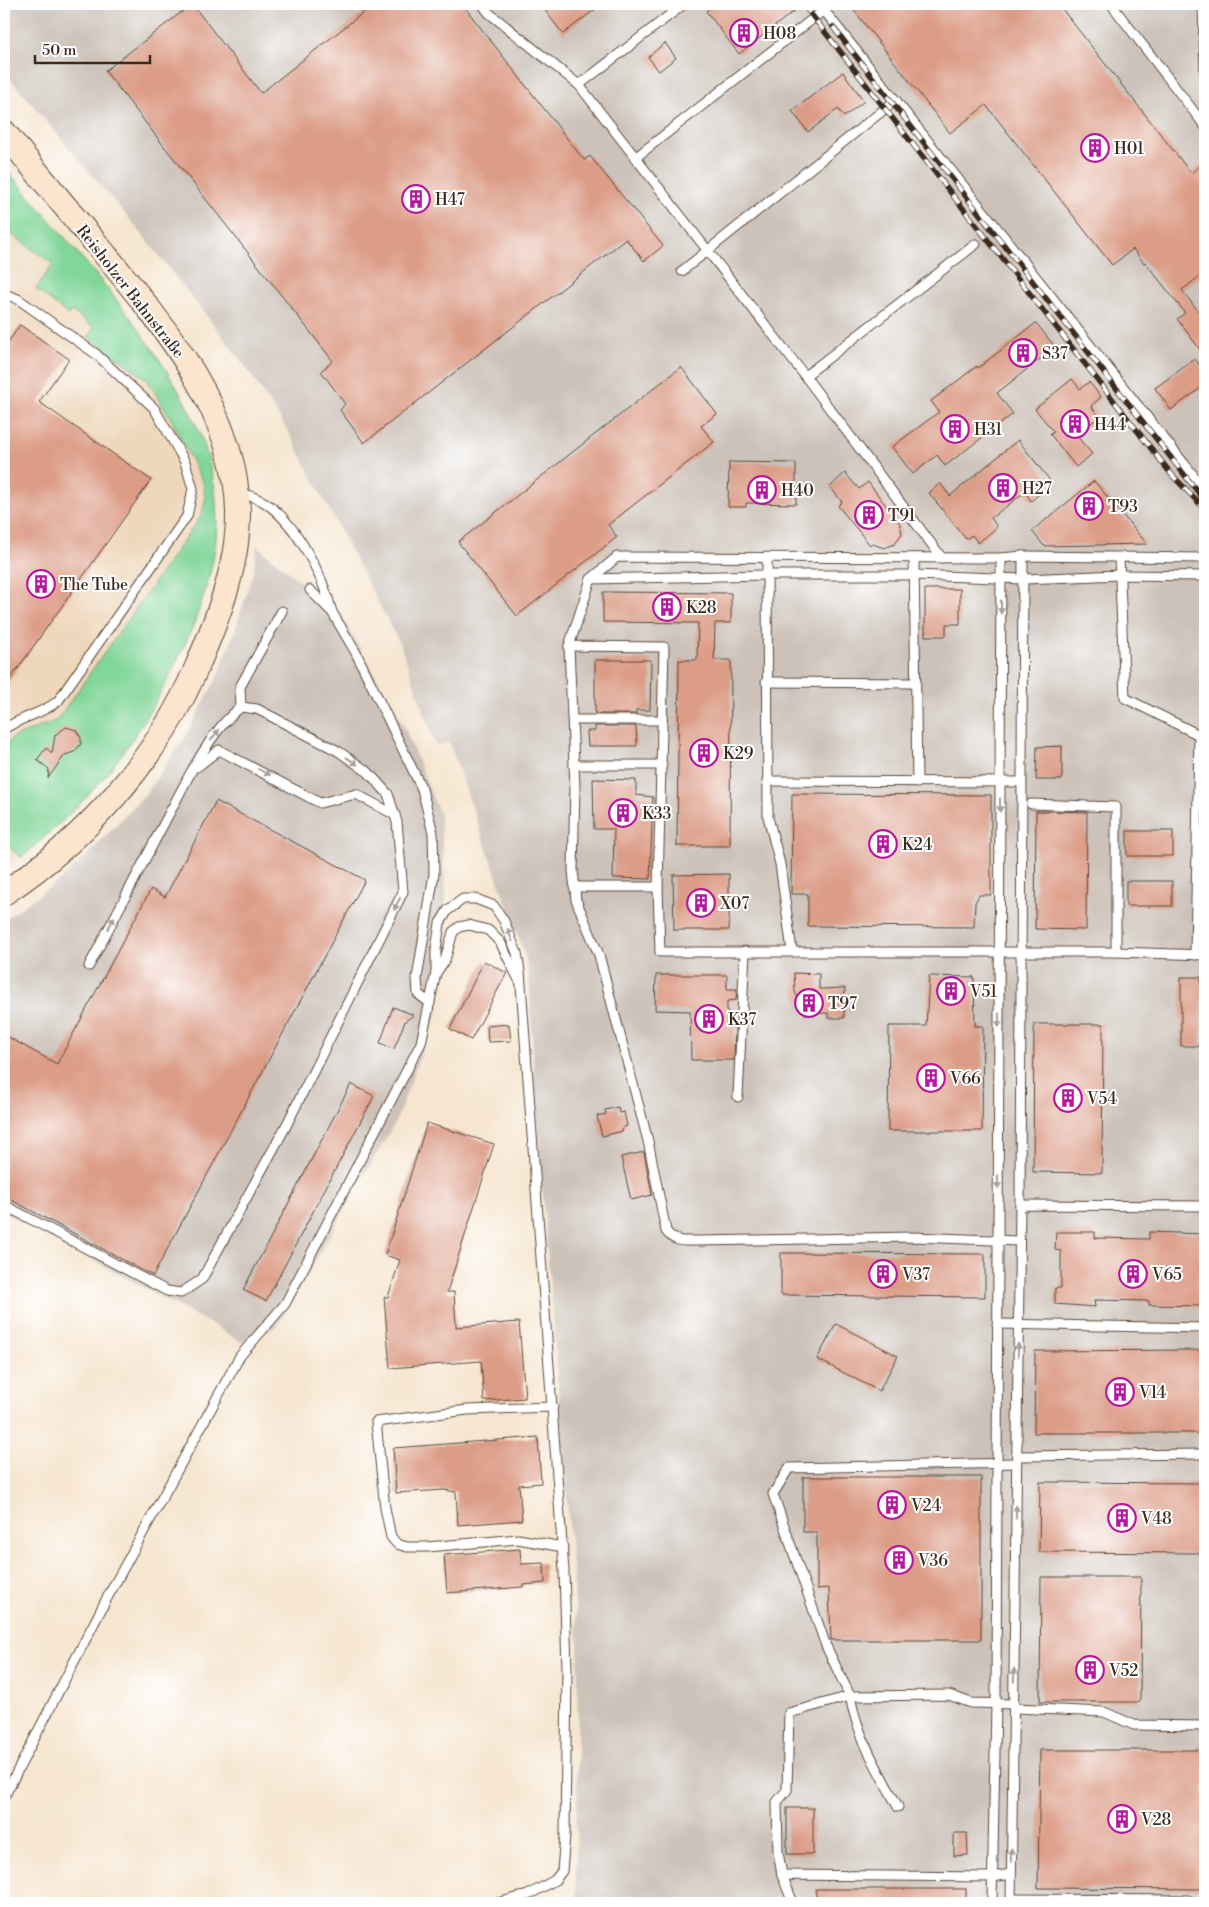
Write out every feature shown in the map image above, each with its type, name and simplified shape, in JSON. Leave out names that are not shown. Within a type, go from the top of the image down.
[{"type":"main road","name":"Reisholzer Bahnstraße","points":[[4,132],[147,306],[186,361],[201,388],[226,445],[233,471],[238,513],[235,552],[226,591],[188,688],[171,717],[148,753],[112,798],[63,847],[4,894]]},
{"type":"lane","points":[[482,4],[489,13],[579,85],[805,376],[942,558]]},
{"type":"lane","points":[[579,85],[684,4]]},
{"type":"lane","points":[[1111,4],[1205,126]]},
{"type":"lane","points":[[1203,4],[1205,72]]},
{"type":"lane","points":[[635,158],[822,7],[1205,490]]},
{"type":"lane","points":[[682,271],[896,100]]},
{"type":"lane","points":[[805,376],[976,244]]},
{"type":"lane","points":[[4,294],[18,299],[96,354],[154,408],[185,462],[193,489],[187,516],[58,701],[48,709],[16,720],[4,729]]},
{"type":"lane","points":[[236,492],[263,501],[278,512],[296,534],[327,593],[332,612]]},
{"type":"lane","points":[[1023,556],[1025,579],[1021,782],[1022,952],[1019,1325],[1011,1901],[1188,1900],[1188,1903]]},
{"type":"lane","points":[[1019,1241],[913,1237],[699,1241],[671,1238],[666,1231],[648,1141],[599,955],[576,900],[574,886],[573,720],[569,646],[591,579],[617,557],[1001,558],[1023,556],[1205,558]]},
{"type":"lane","points":[[766,558],[768,817],[780,864],[792,951]]},
{"type":"lane","points":[[914,558],[917,783]]},
{"type":"lane","points":[[992,1903],[996,1704],[1001,558]]},
{"type":"lane","points":[[1119,558],[1125,698],[1202,732],[1195,955]]},
{"type":"lane","points":[[591,579],[765,575],[914,575],[1025,579],[1120,575],[1205,576]]},
{"type":"lane","points":[[310,590],[332,612],[356,653],[422,789],[433,833],[434,874],[417,978],[418,994],[430,1004]]},
{"type":"lane","points":[[241,707],[240,688],[282,611]]},
{"type":"lane","points":[[569,646],[664,647],[658,887],[660,952],[1116,952],[1205,955]]},
{"type":"lane","points":[[766,682],[915,683]]},
{"type":"lane","points":[[4,1205],[168,1291],[182,1293],[202,1279],[286,1126],[404,892],[395,815],[388,794],[368,772],[338,751],[256,709],[241,707],[230,716],[210,740],[192,770],[88,966]]},
{"type":"lane","points":[[573,720],[662,720]]},
{"type":"lane","points":[[192,770],[219,750],[320,803],[356,794],[395,815]]},
{"type":"lane","points":[[574,765],[662,765]]},
{"type":"lane","points":[[767,781],[1021,782]]},
{"type":"lane","points":[[1031,804],[1116,807],[1116,952]]},
{"type":"lane","points":[[574,886],[658,887]]},
{"type":"lane","points":[[4,1797],[106,1600],[240,1356],[285,1304],[421,1043],[436,974],[436,950],[440,923],[448,910],[463,899],[476,899],[494,906],[504,921],[517,953],[563,1547],[567,1669],[565,1835],[562,1871],[547,1886],[528,1895],[497,1903]]},
{"type":"lane","points":[[436,974],[445,960],[453,932],[469,925],[488,930],[500,942],[520,982]]},
{"type":"lane","points":[[738,1098],[745,951]]},
{"type":"lane","points":[[1020,1205],[1205,1206]]},
{"type":"lane","points":[[997,1324],[1205,1328]]},
{"type":"lane","points":[[553,1407],[467,1410],[376,1422],[385,1508],[391,1537],[397,1544],[407,1547],[428,1547],[518,1539],[563,1547]]},
{"type":"lane","points":[[898,1807],[864,1746],[854,1718],[850,1696],[826,1646],[773,1494],[789,1468],[997,1463],[1017,1459],[1205,1454]]},
{"type":"lane","points":[[793,1903],[782,1875],[778,1852],[777,1802],[787,1790],[789,1712],[850,1696],[949,1696],[971,1703],[1104,1712],[1134,1725],[1205,1726]]},
{"type":"lane","points":[[782,1875],[993,1877],[1011,1874]]},
{"type":"shaded area","points":[[4,4],[1205,4],[1205,1903],[576,1903],[578,1641],[535,1095],[530,987],[526,959],[449,742],[436,746],[400,644],[287,429],[248,370],[210,320],[137,228],[4,71]]},
{"type":"shaded area","points":[[4,166],[142,333],[176,386],[193,417],[213,473],[215,547],[207,580],[175,665],[153,706],[105,776],[85,798],[22,857],[4,870]]},
{"type":"shaded area","points":[[257,546],[341,615],[403,724],[440,815],[446,899],[439,1007],[396,1121],[277,1326],[241,1342],[215,1326],[4,1212],[4,920],[60,880],[90,852],[144,796],[184,739],[217,678],[235,631],[253,574]]},
{"type":"green space","points":[[4,166],[105,286],[152,349],[173,382],[192,416],[205,447],[210,463],[217,514],[215,548],[200,607],[174,668],[157,698],[123,753],[105,776],[86,798],[22,857],[4,844],[4,745],[14,737],[57,720],[201,516],[205,501],[204,485],[171,419],[147,379],[88,337],[94,328],[72,311],[68,315],[36,289],[53,264],[4,229]]},
{"type":"building","name":"H47","points":[[192,4],[261,93],[374,4],[462,4],[584,160],[590,156],[663,246],[644,261],[626,239],[364,443],[340,410],[345,404],[321,371],[333,361],[105,71]]},
{"type":"building","points":[[540,4],[602,4],[563,34]]},
{"type":"building","name":"H08","points":[[716,4],[803,4],[739,54],[706,11]]},
{"type":"building","name":"H01","points":[[849,4],[1058,4],[1191,173],[1205,162],[1205,272],[1182,290],[1205,320],[1205,356],[1177,319],[1185,313],[1133,249],[1112,265],[986,105],[950,133]]},
{"type":"building","points":[[665,43],[676,58],[659,71],[648,57]]},
{"type":"building","points":[[843,72],[864,101],[844,117],[838,109],[808,132],[792,111]]},
{"type":"building","name":"H31","points":[[1036,323],[1055,347],[997,393],[1013,414],[945,466],[937,455],[913,474],[892,447],[939,412],[931,401],[977,366],[978,368]]},
{"type":"building","name":"The Tube","points":[[20,325],[69,359],[39,402],[151,480],[4,688],[4,348]]},
{"type":"building","points":[[1195,359],[1205,373],[1205,385],[1171,410],[1155,388]]},
{"type":"building","points":[[681,367],[717,414],[701,426],[714,442],[608,525],[617,537],[517,616],[458,542]]},
{"type":"building","name":"H44","points":[[1072,379],[1080,389],[1089,382],[1101,397],[1091,406],[1099,417],[1076,435],[1092,454],[1076,467],[1050,434],[1054,432],[1035,409]]},
{"type":"building","name":"H27","points":[[1018,440],[1052,483],[1031,501],[1025,492],[991,518],[997,527],[978,543],[972,535],[966,539],[929,493],[940,483],[950,496]]},
{"type":"building","name":"H40","points":[[729,462],[796,463],[796,504],[746,503],[746,507],[728,507]]},
{"type":"building","name":"T91","points":[[845,473],[859,489],[868,482],[900,524],[902,533],[895,544],[884,548],[873,544],[870,545],[838,506],[842,502],[830,487]]},
{"type":"building","name":"T93","points":[[1094,481],[1147,544],[1044,546],[1032,531]]},
{"type":"building","points":[[925,589],[960,589],[960,624],[946,624],[946,636],[925,636]]},
{"type":"building","name":"K29","points":[[603,592],[731,593],[731,623],[715,623],[714,660],[731,660],[730,846],[677,846],[679,660],[697,660],[698,623],[603,622]]},
{"type":"building","points":[[595,660],[651,660],[650,710],[636,710],[636,714],[595,714]]},
{"type":"building","points":[[595,726],[636,726],[637,746],[588,746],[587,731],[595,731]]},
{"type":"building","points":[[66,727],[76,730],[81,738],[81,744],[74,752],[65,755],[48,778],[49,769],[37,760],[46,748],[52,753],[55,735]]},
{"type":"building","points":[[1062,746],[1062,780],[1036,780],[1037,747]]},
{"type":"building","name":"K33","points":[[593,779],[636,780],[636,795],[653,797],[650,879],[613,878],[614,829],[594,829]]},
{"type":"building","name":"K24","points":[[792,794],[991,795],[991,895],[979,895],[975,903],[974,927],[808,926],[808,894],[791,894]]},
{"type":"building","points":[[216,801],[365,880],[153,1276],[4,1196],[4,1035],[57,1064],[151,889],[165,897]]},
{"type":"building","points":[[1036,811],[1087,812],[1086,930],[1035,929]]},
{"type":"building","points":[[1127,831],[1173,831],[1173,856],[1127,856]]},
{"type":"building","name":"X07","points":[[729,874],[729,930],[674,930],[673,875]]},
{"type":"building","points":[[1126,881],[1172,881],[1172,906],[1126,906]]},
{"type":"building","points":[[484,961],[507,973],[471,1040],[450,1029]]},
{"type":"building","points":[[794,973],[819,974],[819,989],[845,988],[844,1018],[828,1018],[828,1013],[805,1014],[795,992]]},
{"type":"building","name":"K37","points":[[656,975],[727,975],[727,989],[737,989],[736,1000],[727,1001],[727,1027],[735,1027],[734,1060],[691,1060],[690,1011],[655,1010]]},
{"type":"building","name":"V66","points":[[929,976],[974,977],[975,1026],[983,1026],[982,1131],[888,1131],[889,1026],[926,1026]]},
{"type":"building","points":[[1181,977],[1201,977],[1201,1046],[1181,1046]]},
{"type":"building","points":[[393,1007],[414,1015],[405,1021],[394,1049],[380,1043]]},
{"type":"building","points":[[509,1024],[511,1041],[488,1042],[487,1026]]},
{"type":"building","name":"V54","points":[[1034,1024],[1103,1024],[1102,1173],[1033,1172]]},
{"type":"building","points":[[351,1084],[374,1096],[266,1301],[243,1290]]},
{"type":"building","points":[[618,1107],[619,1113],[624,1112],[627,1126],[622,1128],[623,1131],[602,1136],[597,1116],[606,1114],[605,1110]]},
{"type":"building","points":[[427,1123],[494,1144],[447,1292],[454,1292],[456,1327],[519,1322],[525,1398],[484,1401],[481,1361],[390,1368],[384,1297],[388,1297],[400,1260],[385,1255]]},
{"type":"building","points":[[644,1152],[652,1195],[631,1200],[621,1157]]},
{"type":"building","name":"V65","points":[[1056,1232],[1095,1232],[1095,1238],[1149,1239],[1149,1232],[1205,1234],[1205,1306],[1149,1305],[1149,1301],[1094,1300],[1095,1307],[1055,1304],[1055,1288],[1061,1288],[1061,1251],[1055,1250]]},
{"type":"building","name":"V37","points":[[781,1253],[985,1254],[985,1297],[781,1295]]},
{"type":"building","points":[[836,1324],[898,1356],[879,1391],[817,1359]]},
{"type":"building","name":"V14","points":[[1205,1350],[1205,1433],[1034,1433],[1035,1351]]},
{"type":"building","points":[[538,1437],[541,1483],[519,1485],[522,1520],[458,1525],[456,1492],[444,1490],[396,1493],[393,1448]]},
{"type":"building","name":"V36","points":[[803,1477],[981,1477],[981,1640],[831,1640],[829,1588],[817,1589],[817,1532],[803,1532]]},
{"type":"building","name":"V48","points":[[1040,1482],[1205,1483],[1205,1553],[1039,1552]]},
{"type":"building","points":[[520,1549],[521,1564],[544,1563],[545,1583],[523,1585],[523,1587],[447,1593],[444,1555]]},
{"type":"building","points":[[1041,1577],[1141,1577],[1140,1702],[1040,1702]]},
{"type":"building","name":"V28","points":[[1040,1750],[1205,1750],[1205,1889],[1038,1888]]},
{"type":"building","points":[[787,1808],[813,1808],[813,1854],[787,1854]]},
{"type":"building","points":[[954,1833],[967,1833],[968,1855],[954,1856]]},
{"type":"building","points":[[816,1889],[966,1889],[966,1903],[816,1903]]},
{"type":"railway","points":[[803,4],[1172,475],[1205,509]]},
{"type":"railway","points":[[833,27],[1205,501]]},
{"type":"place","name":"H08","points":[[744,33]]},
{"type":"place","name":"H01","points":[[1095,148]]},
{"type":"place","name":"H47","points":[[416,199]]},
{"type":"place","name":"S37","points":[[1023,353]]},
{"type":"place","name":"H44","points":[[1075,424]]},
{"type":"place","name":"H31","points":[[955,429]]},
{"type":"place","name":"H27","points":[[1003,488]]},
{"type":"place","name":"H40","points":[[762,490]]},
{"type":"place","name":"T93","points":[[1089,506]]},
{"type":"place","name":"T91","points":[[869,515]]},
{"type":"place","name":"The Tube","points":[[41,584]]},
{"type":"place","name":"K28","points":[[667,607]]},
{"type":"place","name":"K29","points":[[704,753]]},
{"type":"place","name":"K33","points":[[623,813]]},
{"type":"place","name":"K24","points":[[883,844]]},
{"type":"place","name":"X07","points":[[701,903]]},
{"type":"place","name":"V51","points":[[951,991]]},
{"type":"place","name":"T97","points":[[809,1003]]},
{"type":"place","name":"K37","points":[[709,1019]]},
{"type":"place","name":"V66","points":[[931,1078]]},
{"type":"place","name":"V54","points":[[1068,1098]]},
{"type":"place","name":"V37","points":[[883,1274]]},
{"type":"place","name":"V65","points":[[1133,1274]]},
{"type":"place","name":"V14","points":[[1120,1392]]},
{"type":"place","name":"V24","points":[[892,1505]]},
{"type":"place","name":"V48","points":[[1122,1518]]},
{"type":"place","name":"V36","points":[[899,1560]]},
{"type":"place","name":"V52","points":[[1090,1670]]},
{"type":"place","name":"V28","points":[[1122,1819]]}]
